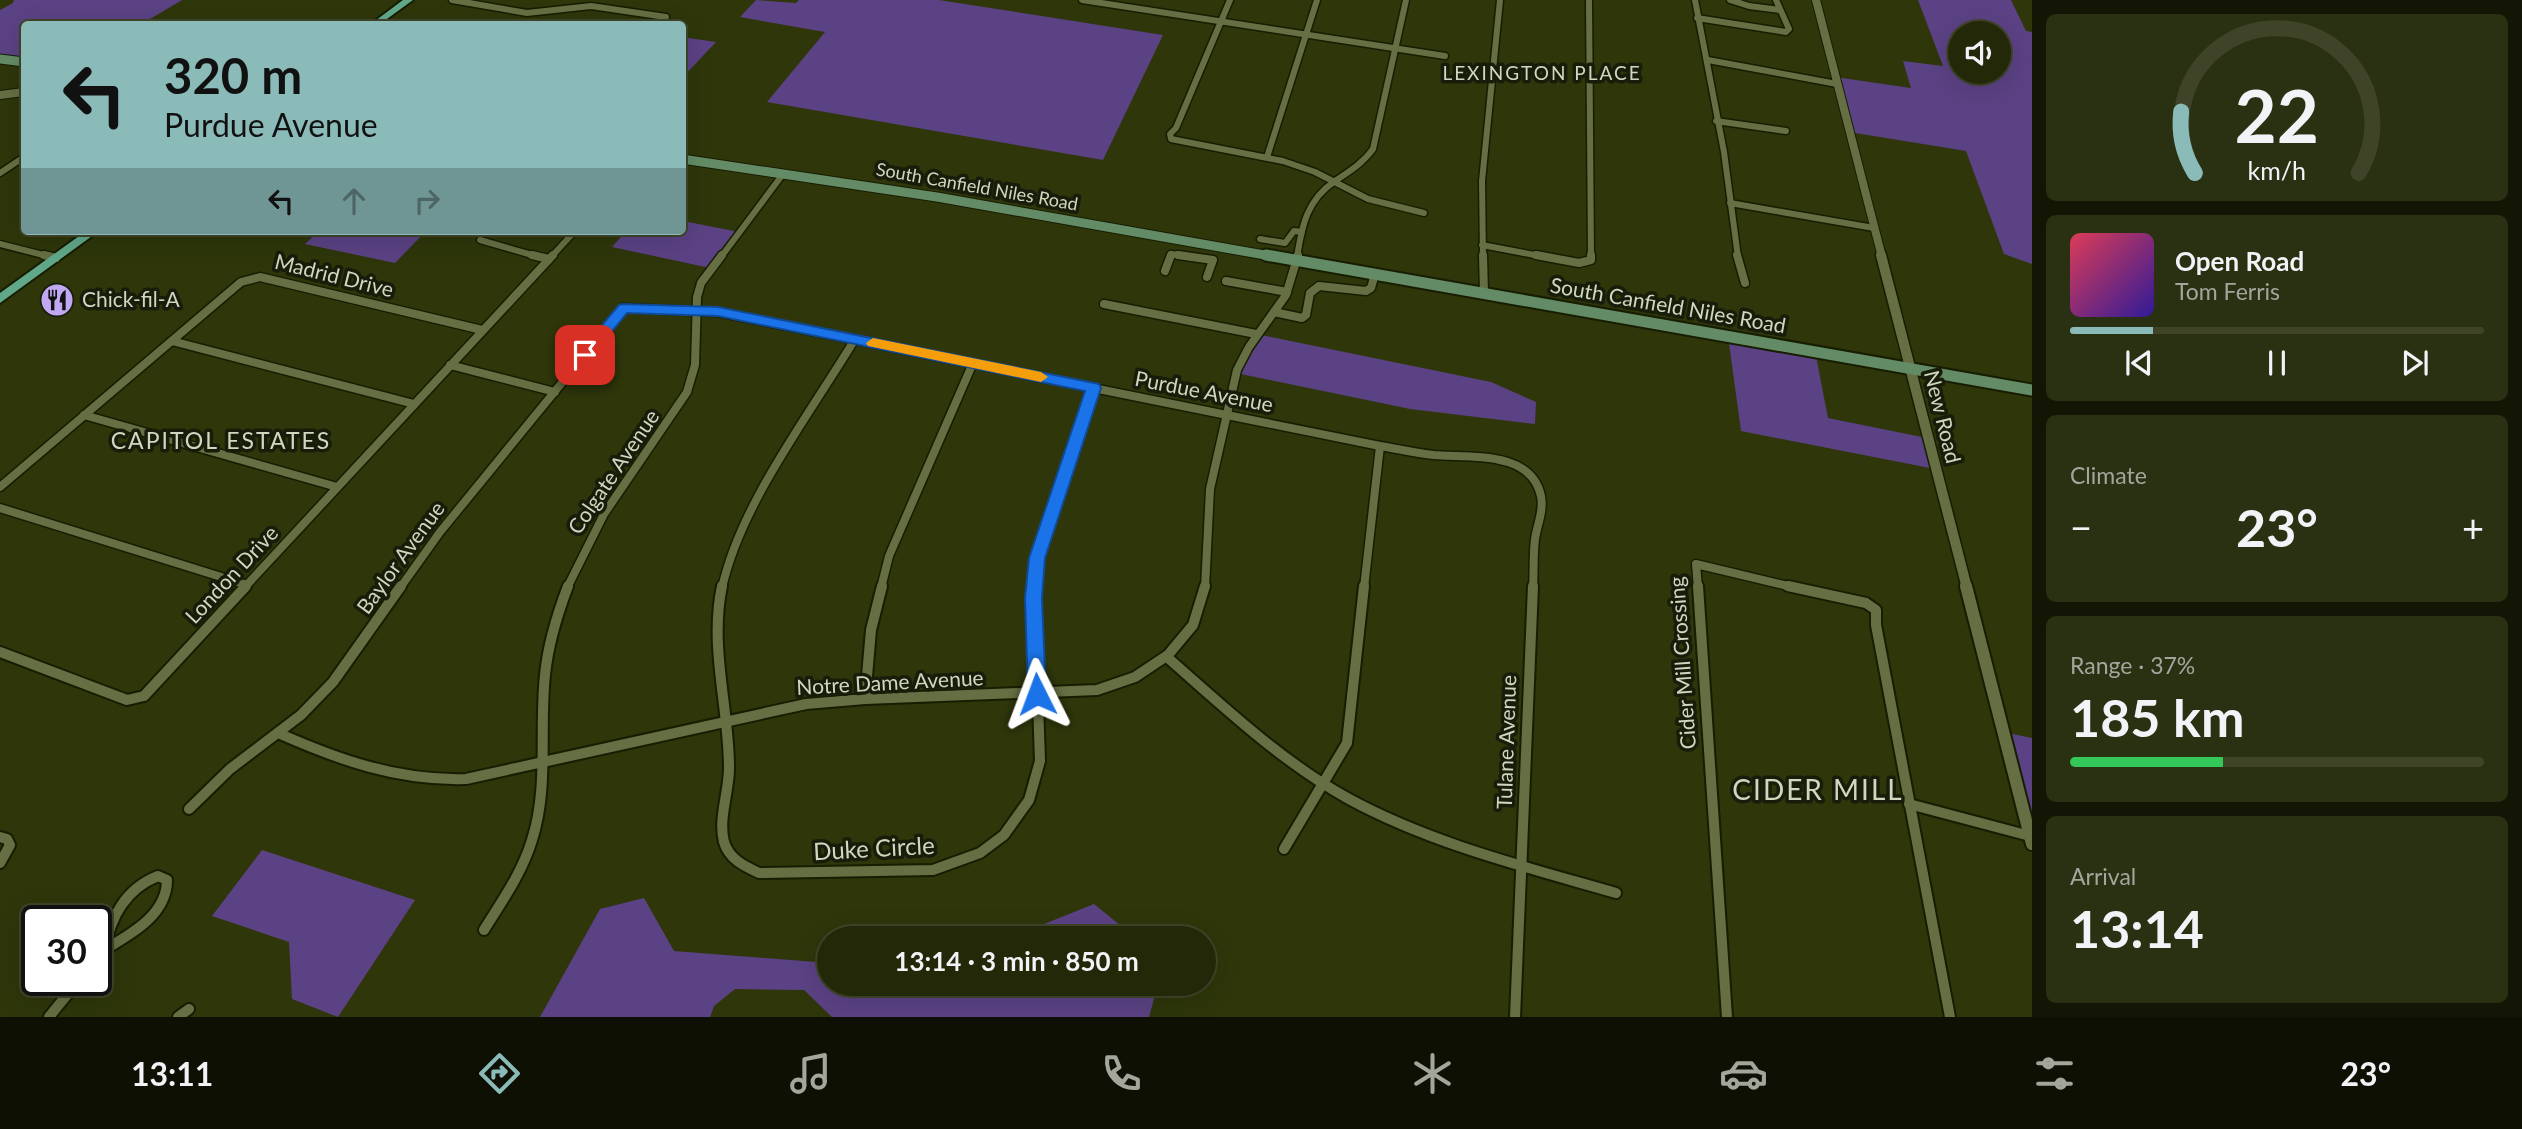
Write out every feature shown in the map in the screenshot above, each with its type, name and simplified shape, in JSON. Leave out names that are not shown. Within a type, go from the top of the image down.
[{"type":"main road","points":[[379,21],[409,0]]},
{"type":"main road","points":[[0,59],[21,62]]},
{"type":"main road","name":"South Canfield Niles Road","points":[[686,160],[937,197],[2032,390]]},
{"type":"main road","points":[[0,299],[88,235]]},
{"type":"street","points":[[453,0],[527,13],[591,6],[666,17]]},
{"type":"street","points":[[1082,0],[1118,3],[1445,56]]},
{"type":"street","points":[[1230,0],[1176,128],[1170,134],[1171,139],[1301,166],[1376,202],[1424,213]]},
{"type":"street","points":[[1267,157],[1317,0]]},
{"type":"street","name":"Notre Dame Avenue","points":[[278,733],[385,773],[416,780],[466,779],[806,704],[865,699],[1081,693],[1130,680],[1168,658],[1189,633],[1203,601],[1208,505],[1237,370],[1245,351],[1287,292],[1297,261],[1302,232],[1314,199],[1362,163],[1373,149],[1406,0]]},
{"type":"street","points":[[1484,293],[1482,181],[1500,0]]},
{"type":"street","points":[[1482,245],[1587,263],[1591,260],[1589,0]]},
{"type":"street","points":[[1695,0],[1697,18],[1709,60],[1739,267],[1745,283]]},
{"type":"street","points":[[1730,0],[1749,6],[1780,10]]},
{"type":"street","points":[[1697,18],[1786,32],[1789,29],[1776,0]]},
{"type":"street","name":"New Road","points":[[1816,0],[2031,840]]},
{"type":"street","points":[[1709,60],[1837,82]]},
{"type":"street","points":[[0,95],[21,92]]},
{"type":"street","points":[[1716,121],[1786,131]]},
{"type":"street","points":[[0,173],[21,159]]},
{"type":"street","name":"Colgate Avenue","points":[[484,930],[519,873],[533,839],[539,808],[546,667],[553,629],[567,586],[581,552],[603,513],[688,391],[697,358],[698,292],[706,275],[783,174]]},
{"type":"street","points":[[1730,201],[1873,226]]},
{"type":"street","points":[[1261,239],[1284,243],[1294,231],[1302,232]]},
{"type":"street","name":"London Drive","points":[[0,652],[127,700],[138,698],[150,691],[571,235]]},
{"type":"street","points":[[480,240],[549,259]]},
{"type":"street","points":[[1189,256],[1193,243]]},
{"type":"street","points":[[0,244],[56,258]]},
{"type":"street","points":[[1165,271],[1171,254],[1189,256],[1213,260],[1207,277]]},
{"type":"street","points":[[1274,313],[1302,318],[1306,315],[1310,293],[1319,286],[1366,291],[1371,288],[1375,274]]},
{"type":"street","name":"Madrid Drive","points":[[0,487],[241,282],[257,276],[482,330]]},
{"type":"street","points":[[1226,281],[1287,292]]},
{"type":"street","points":[[1104,304],[1256,334]]},
{"type":"street","name":"Purdue Avenue","points":[[623,308],[718,312],[1380,446],[1431,454],[1497,458],[1528,474]]},
{"type":"street","name":"Baylor Avenue","points":[[189,809],[230,769],[300,715],[333,682],[440,532],[623,308]]},
{"type":"street","name":"Duke Circle","points":[[855,340],[753,507],[732,553],[722,586],[718,621],[729,784],[722,835],[725,847],[740,865],[758,873],[771,875],[933,870],[980,853],[1003,835],[1023,810],[1036,780],[1040,761],[1033,598],[1037,558],[1094,388]]},
{"type":"street","points":[[172,341],[414,404]]},
{"type":"street","points":[[865,699],[871,630],[888,556],[973,363]]},
{"type":"street","points":[[450,365],[555,391]]},
{"type":"street","points":[[84,415],[337,487]]},
{"type":"street","points":[[1284,849],[1342,754],[1349,733],[1380,446]]},
{"type":"street","name":"Tulane Avenue","points":[[1515,1017],[1535,540],[1541,504],[1538,487],[1528,474]]},
{"type":"street","points":[[0,508],[247,585]]},
{"type":"street","name":"Cider Mill Crossing","points":[[1727,1017],[1696,564],[1866,603],[1876,610],[1875,625],[1950,1017]]},
{"type":"street","points":[[1168,658],[1271,746],[1324,784],[1359,804],[1429,836],[1616,893]]},
{"type":"street","points":[[1909,804],[2031,840]]},
{"type":"street","points":[[0,837],[7,839],[10,845],[0,863]]},
{"type":"street","points":[[163,877],[167,880],[167,892],[156,910],[135,932],[100,955],[108,928],[117,911],[144,882],[163,877]]},
{"type":"street","points":[[49,1017],[66,996]]},
{"type":"street","points":[[178,1017],[189,1009]]},
{"type":"shaded area","points":[[14,0],[182,0],[147,21],[21,21],[21,62],[0,59],[0,10]]},
{"type":"shaded area","points":[[756,0],[796,3],[799,0],[939,0],[1163,35],[1103,160],[767,102],[825,32],[740,17]]},
{"type":"shaded area","points":[[1918,0],[2011,0],[2026,31],[2032,32],[2032,264],[2004,254],[1966,151],[1849,132],[1835,77],[1911,88],[1903,61],[1943,66]]},
{"type":"shaded area","points":[[686,38],[716,42],[686,74]]},
{"type":"shaded area","points":[[686,222],[739,232],[710,268],[612,247],[622,235],[686,235]]},
{"type":"shaded area","points":[[315,235],[422,235],[395,263],[305,244]]},
{"type":"shaded area","points":[[1256,334],[1491,382],[1536,402],[1535,424],[1410,409],[1236,373]]},
{"type":"shaded area","points":[[1728,336],[1815,351],[1828,418],[1927,438],[1935,469],[1741,431]]},
{"type":"shaded area","points":[[2003,732],[2032,738],[2032,844]]},
{"type":"shaded area","points":[[262,850],[415,900],[338,1017],[292,999],[289,942],[212,916]]},
{"type":"shaded area","points":[[644,898],[674,951],[817,962],[817,996],[1155,996],[1149,1017],[832,1017],[804,990],[735,989],[714,1006],[710,1017],[540,1017],[600,909]]},
{"type":"shaded area","points":[[1094,904],[1121,926],[1039,926]]},
{"type":"slow traffic","points":[[873,343],[1041,377]]},
{"type":"place","name":"Chick-fil-A","points":[[57,300]]},
{"type":"district","name":"LEXINGTON PLACE","points":[[1542,73]]},
{"type":"district","name":"CAPITOL ESTATES","points":[[221,441]]},
{"type":"district","name":"CIDER MILL","points":[[1818,790]]},
{"type":"route","points":[[585,355],[623,308],[696,310],[718,312],[1094,388],[1037,558],[1033,598],[1037,694]]}]
